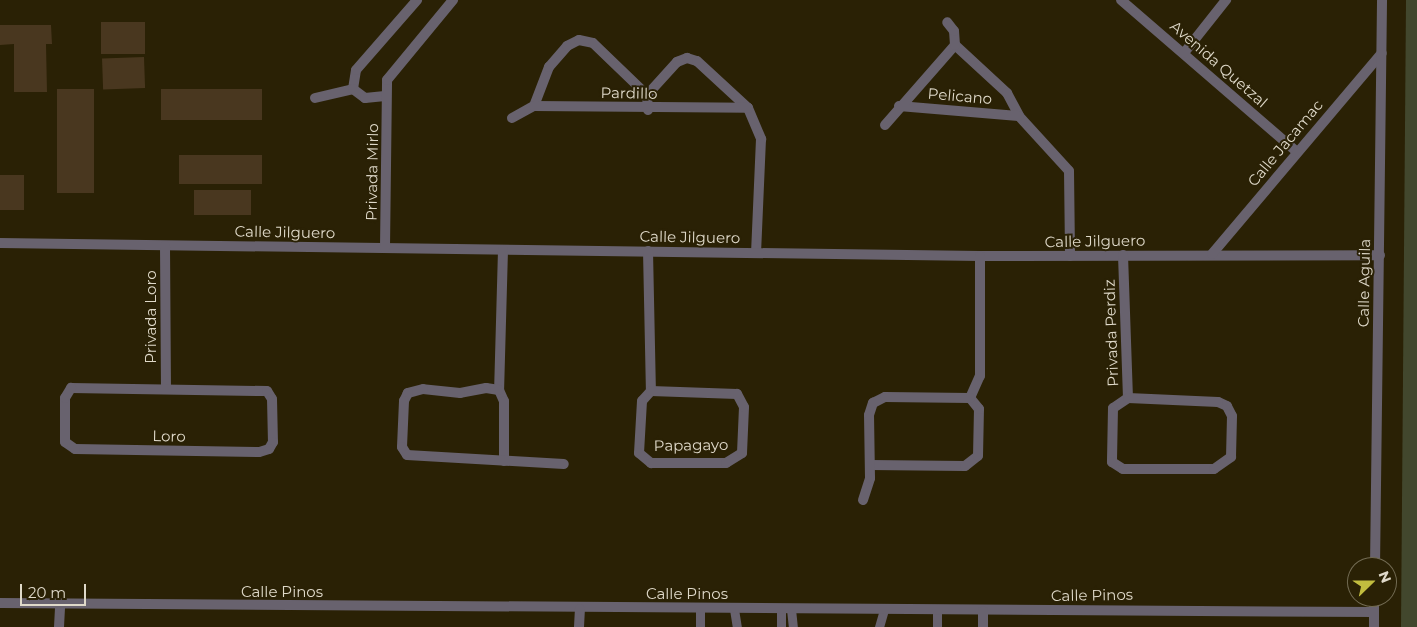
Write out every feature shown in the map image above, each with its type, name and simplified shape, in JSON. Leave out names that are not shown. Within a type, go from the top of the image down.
[{"type":"street","points":[[353,89],[356,70],[417,0]]},
{"type":"street","name":"Privada Mirlo","points":[[385,248],[388,119],[385,96],[393,70],[453,0]]},
{"type":"street","name":"Avenida Quetzal","points":[[1122,0],[1296,151]]},
{"type":"street","points":[[1184,53],[1226,0]]},
{"type":"street","name":"Calle Aguila","points":[[1375,557],[1382,0]]},
{"type":"street","points":[[947,22],[954,32],[955,45],[1007,93],[1019,116],[1069,171],[1070,256]]},
{"type":"street","points":[[512,118],[534,106],[549,67],[567,46],[579,40],[593,43],[647,95],[648,110]]},
{"type":"street","name":"Pelicano","points":[[885,125],[899,106],[955,45]]},
{"type":"street","name":"Calle Jacamac","points":[[1212,254],[1296,151],[1382,53]]},
{"type":"street","points":[[647,95],[677,62],[692,58],[748,108],[761,139],[756,253]]},
{"type":"street","points":[[353,89],[365,98],[385,96]]},
{"type":"street","points":[[315,98],[353,89]]},
{"type":"street","name":"Pardillo","points":[[534,106],[648,110],[748,108]]},
{"type":"street","name":"Pelicano","points":[[899,106],[1019,116]]},
{"type":"street","name":"Calle Jilguero","points":[[0,243],[980,256],[1380,255]]},
{"type":"street","name":"Privada Loro","points":[[165,246],[166,388]]},
{"type":"street","points":[[502,250],[500,390],[504,401],[504,461]]},
{"type":"street","points":[[648,251],[651,391]]},
{"type":"street","points":[[970,398],[980,376],[980,256]]},
{"type":"street","name":"Privada Perdiz","points":[[1123,256],[1128,398]]},
{"type":"street","name":"Loro","points":[[166,388],[270,392],[273,442],[269,450],[259,452],[71,448],[65,442],[68,390],[166,388]]},
{"type":"street","points":[[500,390],[486,388],[460,393],[423,389],[408,393],[404,402],[402,447],[407,455],[564,464]]},
{"type":"street","name":"Papagayo","points":[[651,391],[730,393],[741,397],[744,445],[737,458],[726,462],[651,462],[641,458],[638,447],[642,401],[651,391]]},
{"type":"street","points":[[863,500],[870,465],[869,415],[873,403],[885,397],[970,398]]},
{"type":"street","points":[[870,465],[972,464],[980,446],[980,418],[979,409],[970,398]]},
{"type":"street","name":"Privada Perdiz","points":[[1128,398],[1218,402],[1227,406],[1232,416],[1231,457],[1221,467],[1123,470],[1111,458],[1113,408],[1128,398]]},
{"type":"street","name":"Calle Pinos","points":[[0,603],[580,609],[734,608],[1374,612]]},
{"type":"street","points":[[59,627],[60,605]]},
{"type":"street","points":[[1374,607],[1374,627]]},
{"type":"street","points":[[579,627],[580,609]]},
{"type":"street","points":[[983,611],[983,627]]},
{"type":"lane","points":[[700,608],[700,627]]},
{"type":"lane","points":[[734,608],[737,627]]},
{"type":"lane","points":[[781,627],[786,609]]},
{"type":"lane","points":[[786,609],[793,627]]},
{"type":"lane","points":[[879,627],[884,609]]},
{"type":"lane","points":[[937,609],[937,627]]},
{"type":"green space","points":[[1406,0],[1417,0],[1417,627],[1401,627]]},
{"type":"building","points":[[101,22],[145,22],[145,54],[101,54]]},
{"type":"building","points":[[0,25],[51,25],[52,44],[46,44],[47,92],[14,92],[14,44],[0,45]]},
{"type":"building","points":[[144,57],[145,88],[103,89],[102,58]]},
{"type":"building","points":[[57,89],[94,89],[94,193],[57,193]]},
{"type":"building","points":[[161,89],[262,89],[262,120],[161,120]]},
{"type":"building","points":[[179,155],[262,155],[262,184],[179,184]]},
{"type":"building","points":[[0,175],[24,175],[24,210],[0,210]]},
{"type":"building","points":[[194,190],[251,190],[251,215],[194,215]]}]
